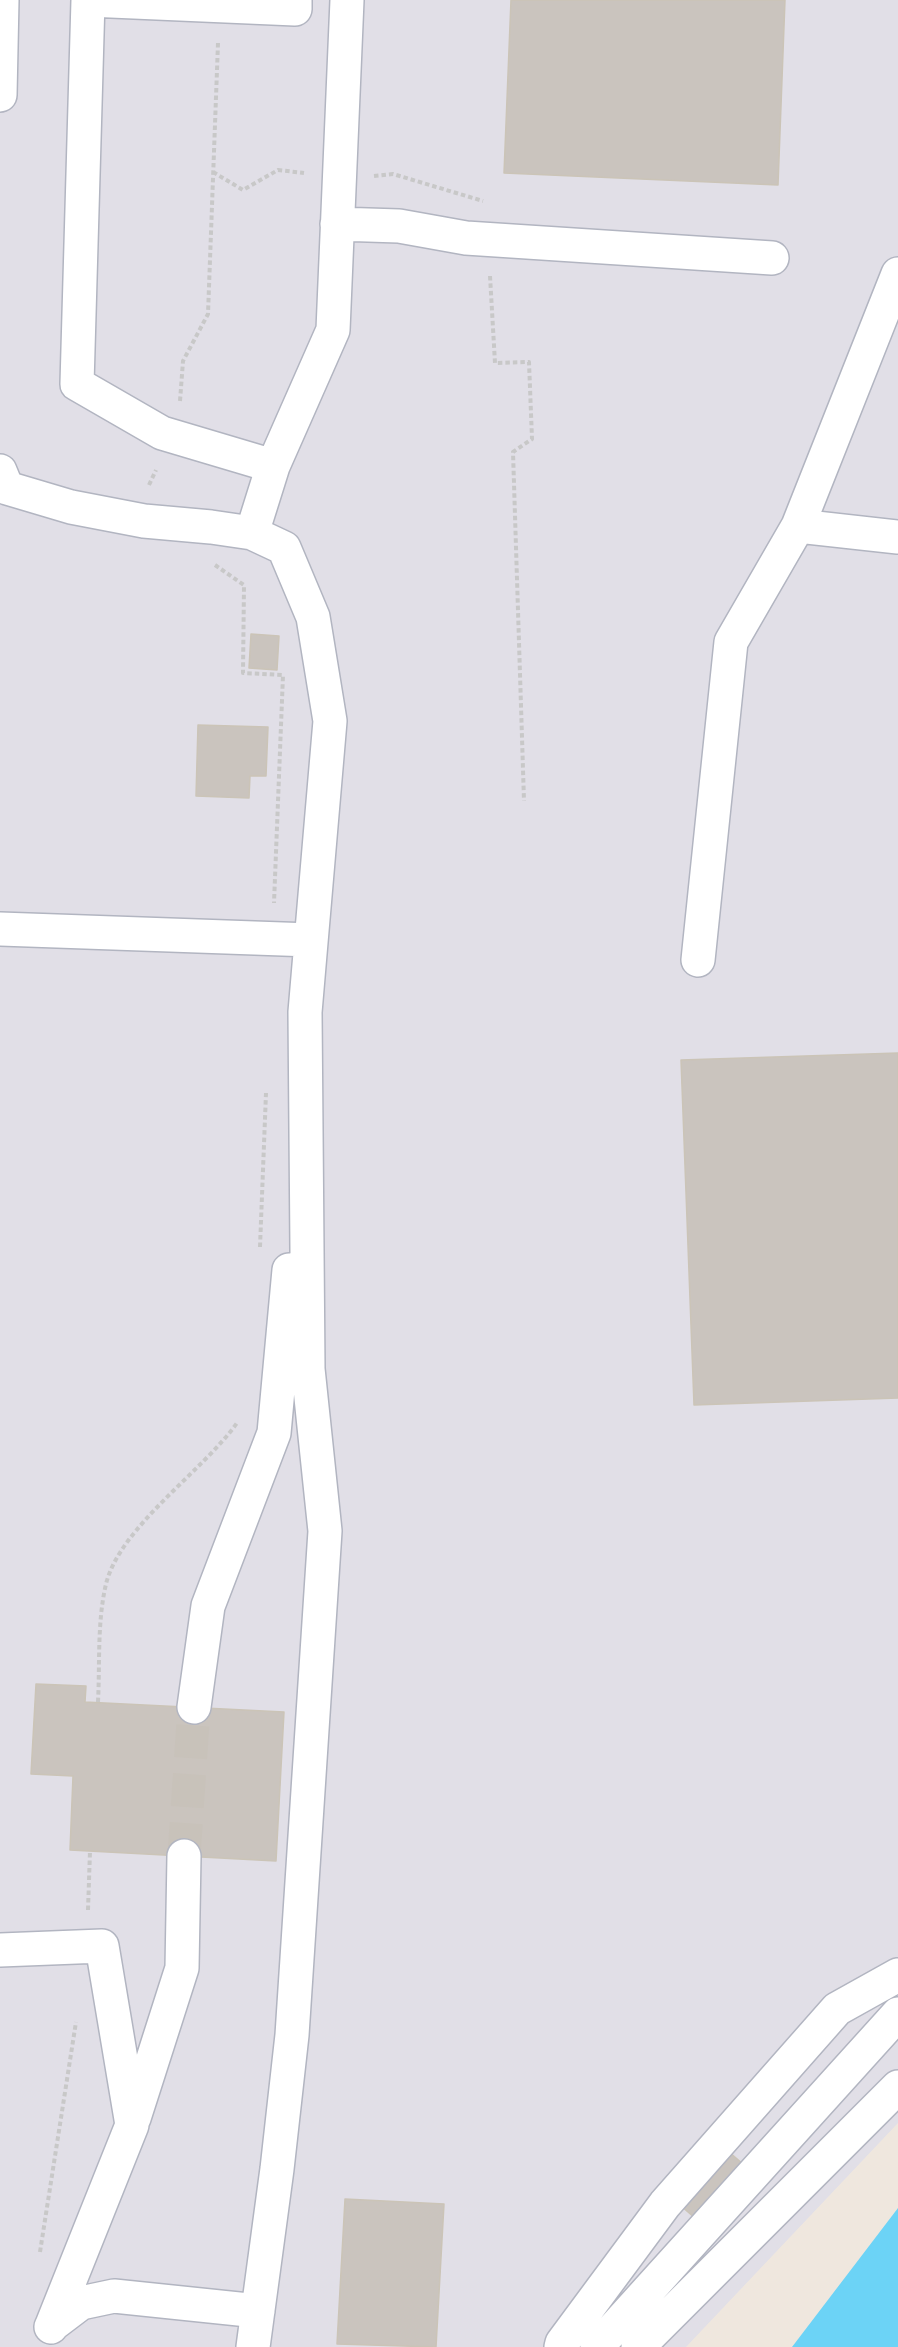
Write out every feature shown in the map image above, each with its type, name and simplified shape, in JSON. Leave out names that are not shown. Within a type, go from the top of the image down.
[{"type":"lane","points":[[0,95],[3,0]]},
{"type":"lane","points":[[273,466],[162,433],[77,384],[88,0],[295,9],[295,0]]},
{"type":"lane","points":[[252,533],[273,466],[333,330],[347,0]]},
{"type":"lane","points":[[337,225],[399,226],[456,237],[772,258]]},
{"type":"lane","points":[[698,960],[731,642],[798,526],[898,274]]},
{"type":"lane","points":[[0,471],[7,488],[71,507],[144,521],[252,533],[284,548],[313,617],[330,721],[305,1012],[308,1369],[325,1531],[292,2035],[253,2347]]},
{"type":"lane","points":[[798,526],[898,537]]},
{"type":"lane","points":[[0,929],[311,940]]},
{"type":"lane","points":[[194,1707],[208,1606],[274,1433],[292,1233],[306,1174]]},
{"type":"lane","points":[[51,2336],[132,2126],[182,1968],[184,1856]]},
{"type":"lane","points":[[0,1950],[102,1946],[132,2126]]},
{"type":"lane","points":[[561,2347],[665,2204],[837,2009],[898,1975]]},
{"type":"lane","points":[[597,2347],[898,2014]]},
{"type":"lane","points":[[638,2347],[898,2087]]},
{"type":"lane","points":[[51,2336],[81,2303],[114,2296],[258,2311]]},
{"type":"path","points":[[144,521],[144,497],[179,414],[183,361],[208,314],[219,6]]},
{"type":"path","points":[[213,172],[243,190],[278,170],[380,176],[393,174],[485,202],[495,363],[530,362],[532,439],[513,452],[524,801]]},
{"type":"path","points":[[213,564],[244,585],[243,673],[283,675],[272,939]]},
{"type":"path","points":[[260,1253],[267,1086]]},
{"type":"path","points":[[98,1702],[102,1613],[106,1582],[126,1540],[219,1446],[237,1423],[241,1414]]},
{"type":"path","points":[[86,1947],[90,1851]]},
{"type":"path","points":[[39,2255],[77,2014]]},
{"type":"shaded area","points":[[0,0],[898,0],[898,2123],[686,2347],[0,2347]]},
{"type":"water","points":[[898,2208],[898,2347],[792,2347]]},
{"type":"building","points":[[511,0],[785,0],[778,185],[504,173]]},
{"type":"building","points":[[251,634],[279,636],[277,670],[249,668]]},
{"type":"building","points":[[198,725],[268,727],[266,776],[250,776],[249,798],[196,796]]},
{"type":"building","points":[[898,1053],[898,1398],[694,1405],[681,1060]]},
{"type":"building","points":[[36,1684],[86,1686],[85,1702],[284,1712],[276,1861],[70,1850],[73,1776],[31,1774]]},
{"type":"building","points":[[728,2151],[744,2165],[696,2219],[680,2205]]},
{"type":"building","points":[[345,2199],[444,2204],[436,2347],[337,2344]]},
{"type":"tunnel","points":[[184,1856],[194,1707]]}]
